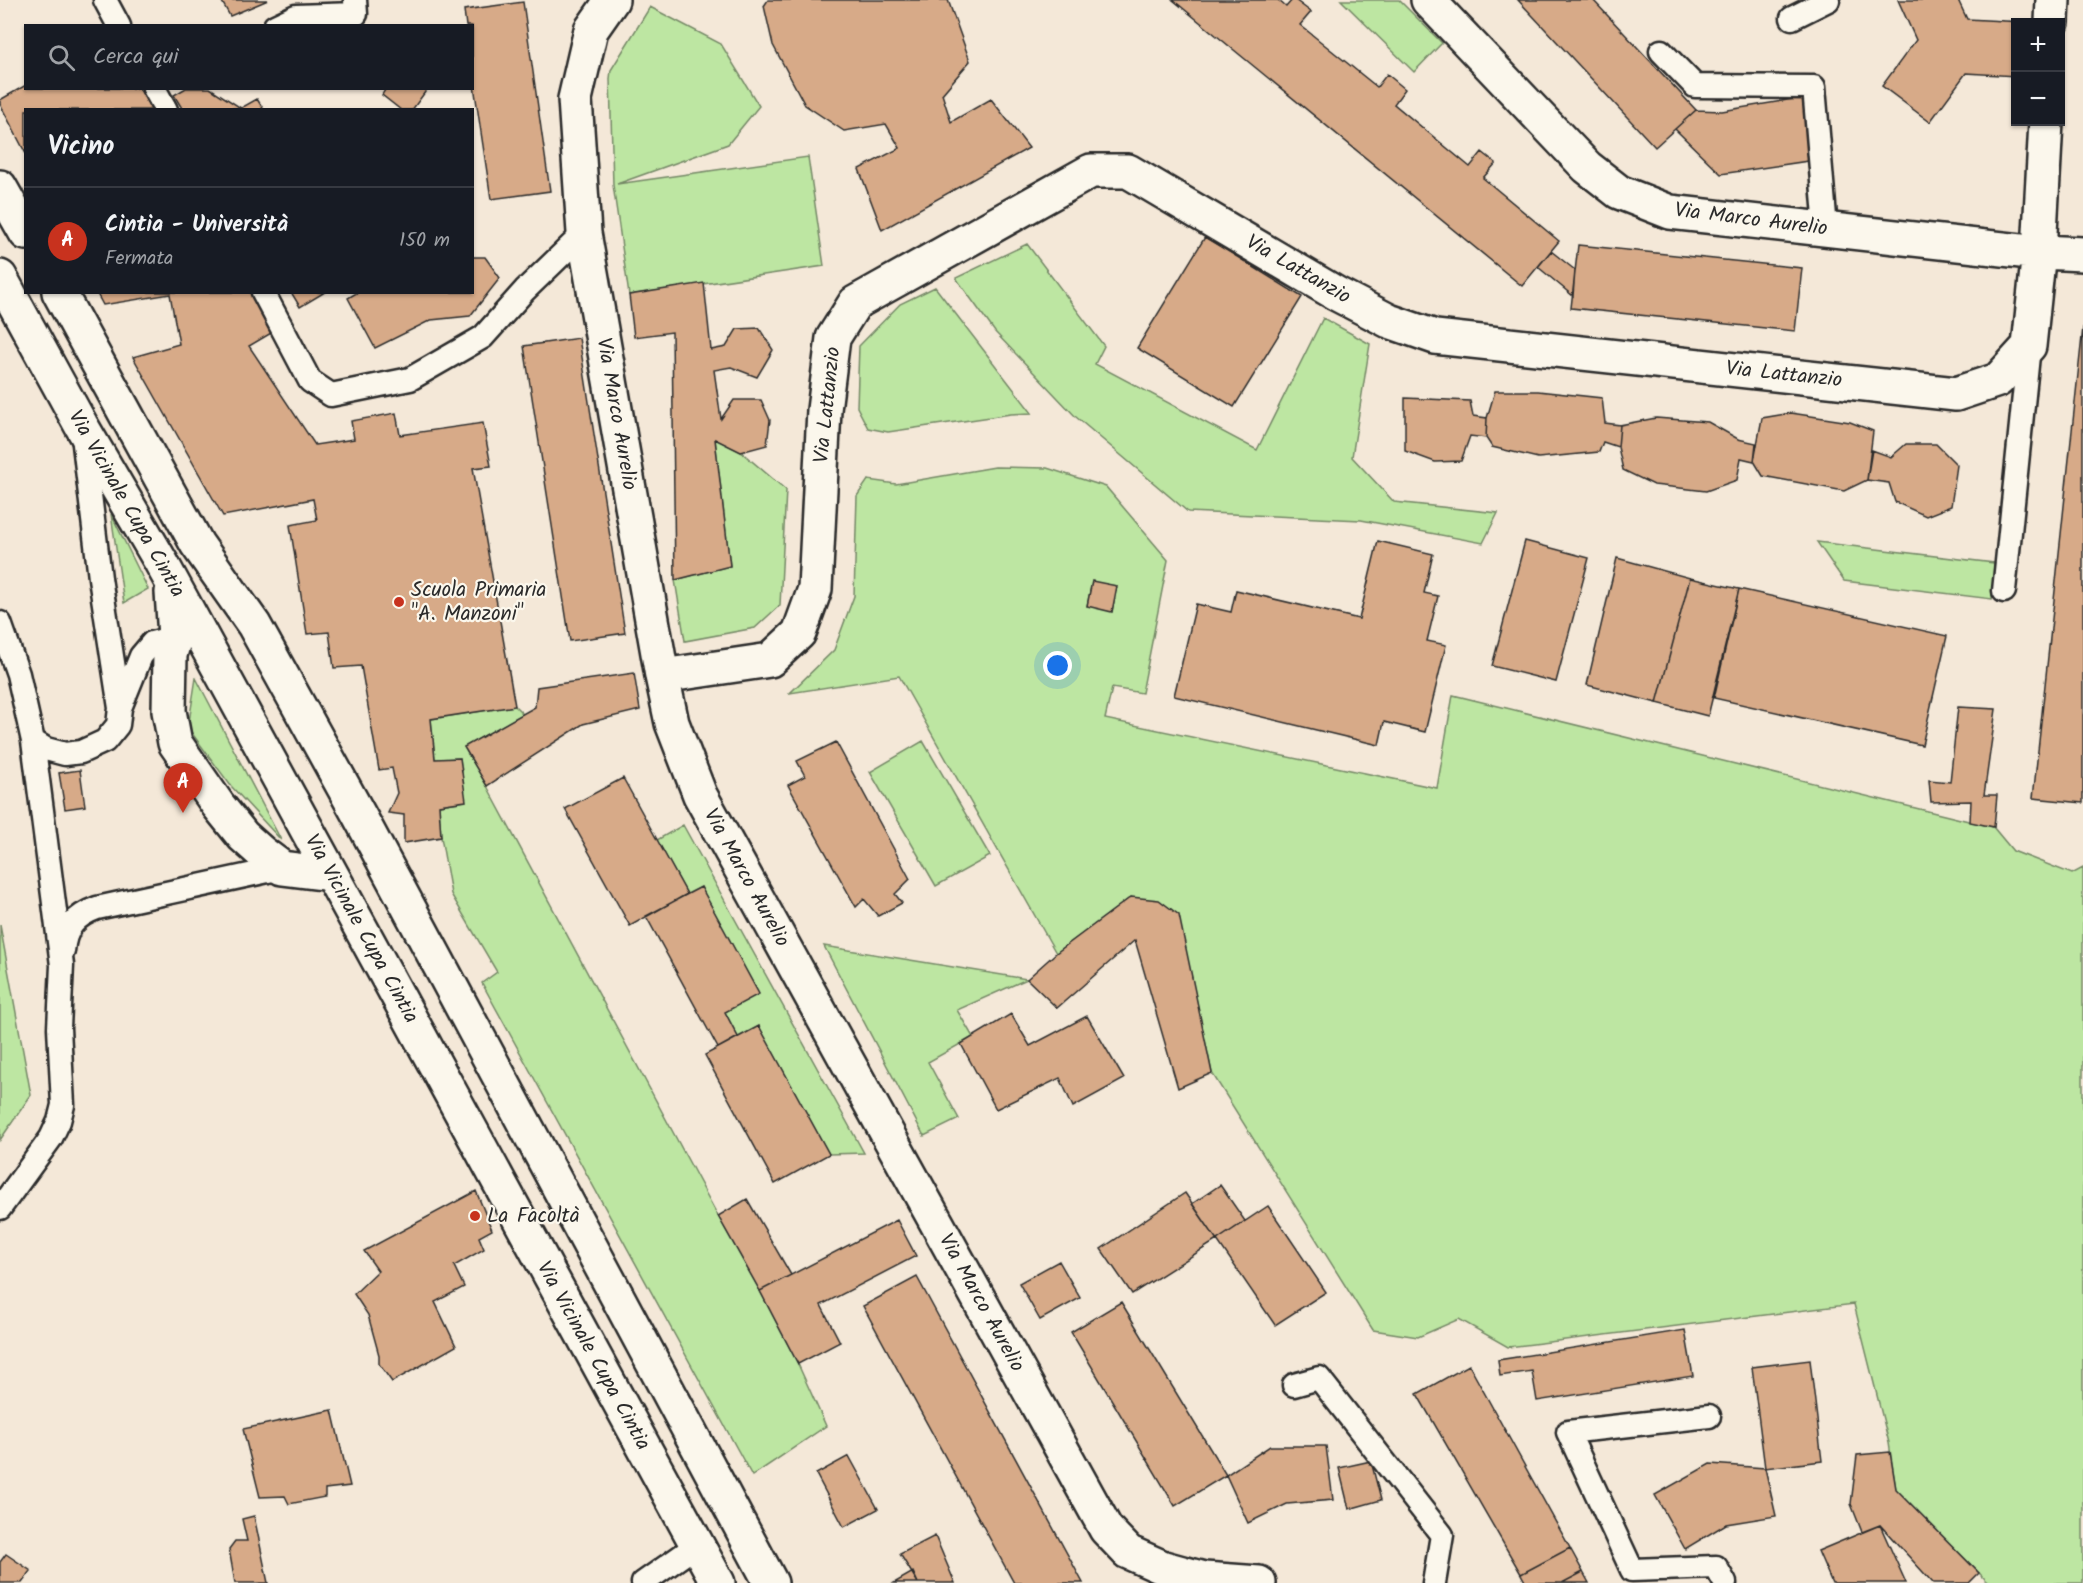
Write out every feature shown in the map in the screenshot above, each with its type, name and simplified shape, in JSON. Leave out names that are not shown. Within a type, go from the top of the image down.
[{"type":"street","name":"Via Marco Aurelio","points":[[612,0],[591,30],[575,99],[584,233],[662,676],[672,723],[700,795],[1106,1529],[1128,1552],[1164,1568],[1204,1579],[1258,1583]]},
{"type":"street","name":"Via Marco Aurelio","points":[[1428,0],[1587,167],[1619,192],[1670,212],[2083,254]]},
{"type":"street","points":[[2052,18],[2053,0]]},
{"type":"street","points":[[2029,346],[2039,251],[2046,126]]},
{"type":"street","name":"Via Lattanzio","points":[[662,676],[770,660],[799,633],[815,588],[824,410],[833,338],[855,303],[1091,171],[1128,171],[1336,294],[1389,321],[1435,337],[1956,394],[1998,380],[2029,346]]},
{"type":"street","points":[[0,186],[24,229]]},
{"type":"street","name":"Via Vicinale Cupa Cintia","points":[[0,277],[81,425],[171,581],[185,631],[330,874],[718,1583]]},
{"type":"street","name":"Via Vicinale Cupa Cintia","points":[[59,294],[197,544],[254,625],[359,815],[771,1583]]},
{"type":"street","points":[[254,625],[233,618],[216,617],[185,631],[171,655],[169,711],[175,743],[218,805],[243,836],[282,868],[330,874]]},
{"type":"lane","points":[[105,0],[118,24]]},
{"type":"lane","points":[[278,24],[296,16],[356,14],[355,0]]},
{"type":"lane","points":[[1792,18],[1828,0]]},
{"type":"lane","points":[[1661,51],[1695,86],[1814,87],[1826,229]]},
{"type":"lane","points":[[155,90],[165,108]]},
{"type":"lane","points":[[264,294],[310,381],[331,394],[410,378],[483,337],[525,290],[584,233]]},
{"type":"lane","points":[[2004,591],[2029,346]]},
{"type":"lane","points":[[81,425],[100,578],[120,708]]},
{"type":"lane","points":[[0,623],[18,674],[33,741],[62,965]]},
{"type":"lane","points":[[33,741],[54,752],[81,752],[105,741],[118,725],[120,708],[141,656],[152,643],[185,631]]},
{"type":"lane","points":[[0,1208],[51,1138],[63,1106],[59,1028],[62,965],[64,940],[76,918],[97,908],[282,868]]},
{"type":"lane","points":[[1294,1385],[1318,1378],[1442,1535],[1434,1583]]},
{"type":"lane","points":[[1709,1416],[1568,1432],[1632,1570],[1716,1567],[1725,1583]]},
{"type":"lane","points":[[643,1583],[697,1545]]},
{"type":"green space","points":[[1341,0],[1399,0],[1442,43],[1414,72]]},
{"type":"green space","points":[[650,7],[721,44],[759,106],[728,144],[617,184],[808,157],[824,266],[629,295],[613,185],[610,79],[611,70]]},
{"type":"green space","points":[[1027,244],[1104,346],[1095,364],[1257,450],[1323,318],[1370,344],[1352,457],[1394,502],[1498,513],[1483,543],[1361,520],[1188,512],[1076,417],[995,332],[956,278]]},
{"type":"green space","points":[[935,287],[1032,413],[888,432],[868,428],[857,407],[859,346],[900,304]]},
{"type":"green space","points":[[715,439],[741,452],[786,490],[780,605],[755,628],[685,641],[675,580],[730,566]]},
{"type":"green space","points":[[995,467],[1047,468],[1106,487],[1168,560],[1142,693],[1112,688],[1105,719],[1437,788],[1453,695],[1993,827],[2013,851],[2072,874],[2083,868],[2083,1583],[1989,1583],[1896,1489],[1889,1443],[1854,1304],[1508,1347],[1459,1319],[1418,1337],[1373,1330],[1212,1073],[1178,915],[1131,897],[1056,953],[899,676],[790,693],[834,650],[854,596],[857,496],[868,480],[896,484]],"holes":[[[1092,582],[1117,586],[1112,611],[1087,606]]]},
{"type":"green space","points":[[111,514],[148,589],[124,603]]},
{"type":"green space","points":[[1817,542],[1994,563],[1992,599],[1844,581]]},
{"type":"green space","points":[[196,678],[281,840],[231,786],[188,728]]},
{"type":"green space","points":[[515,706],[523,714],[464,747],[760,1291],[798,1364],[826,1426],[752,1476],[482,983],[497,972],[451,894],[441,837],[439,805],[465,801],[460,758],[435,759],[431,719]]},
{"type":"green space","points":[[923,741],[990,856],[936,886],[870,772]]},
{"type":"green space","points":[[683,825],[864,1153],[829,1154],[759,1026],[738,1037],[725,1012],[758,993],[701,887],[687,894],[657,840]]},
{"type":"green space","points":[[0,925],[31,1095],[0,1140]]},
{"type":"green space","points":[[824,946],[1027,979],[957,1010],[973,1037],[928,1062],[959,1119],[924,1136]]},
{"type":"building","points":[[221,0],[268,0],[230,16]]},
{"type":"building","points":[[768,0],[948,0],[970,61],[942,94],[951,122],[991,99],[1029,148],[882,230],[859,169],[900,148],[886,124],[844,131],[805,105],[773,45],[764,6]]},
{"type":"building","points":[[1173,0],[1278,0],[1286,7],[1292,0],[1295,0],[1311,12],[1300,25],[1377,87],[1387,74],[1405,89],[1394,104],[1470,167],[1482,152],[1496,163],[1483,178],[1559,241],[1522,286]]},
{"type":"building","points":[[1518,0],[1593,0],[1696,110],[1655,147]]},
{"type":"building","points":[[1898,0],[1958,0],[1967,19],[2011,21],[2011,76],[1966,73],[1930,122],[1882,86],[1916,40]]},
{"type":"building","points":[[523,2],[550,191],[491,199],[474,85],[474,24],[466,24],[464,10]]},
{"type":"building","points":[[24,86],[24,90],[140,90],[150,108],[24,108],[24,150],[0,100]]},
{"type":"building","points":[[183,90],[213,90],[241,108],[182,108],[174,95]]},
{"type":"building","points":[[385,90],[427,90],[413,108],[398,108],[382,95]]},
{"type":"building","points":[[1806,97],[1808,161],[1721,174],[1675,129],[1696,110],[1722,111]]},
{"type":"building","points":[[257,99],[263,108],[241,108]]},
{"type":"building","points":[[1205,237],[1302,297],[1234,407],[1137,348]]},
{"type":"building","points":[[1578,245],[1802,268],[1795,331],[1571,308]]},
{"type":"building","points":[[1551,251],[1575,270],[1573,296],[1538,267]]},
{"type":"building","points":[[474,257],[485,257],[500,278],[470,316],[431,320],[375,348],[348,298],[355,294],[474,294]]},
{"type":"building","points":[[704,283],[711,350],[726,347],[737,329],[759,328],[773,350],[757,377],[731,367],[714,370],[721,419],[734,400],[761,400],[770,420],[767,445],[741,452],[715,439],[730,566],[675,580],[672,332],[634,337],[629,295]]},
{"type":"building","name":"Scuola Primaria \"A. Manzoni\"","points":[[97,294],[170,294],[103,305]]},
{"type":"building","name":"Scuola Primaria \"A. Manzoni\"","points":[[170,294],[252,294],[273,332],[249,346],[315,445],[354,439],[351,421],[396,413],[400,435],[483,423],[491,466],[473,468],[515,706],[431,719],[435,759],[460,758],[466,801],[439,805],[441,837],[404,843],[404,815],[388,813],[397,793],[392,768],[379,770],[361,666],[334,668],[329,632],[307,634],[290,525],[317,520],[313,499],[223,516],[133,357],[179,344]]},
{"type":"building","points":[[292,294],[322,294],[300,307]]},
{"type":"building","points":[[2083,327],[2083,803],[2033,798]]},
{"type":"building","points":[[579,338],[625,633],[570,641],[524,346]]},
{"type":"building","points":[[1495,391],[1538,391],[1602,398],[1605,423],[1620,425],[1618,447],[1603,442],[1599,452],[1538,458],[1492,447],[1486,438],[1487,418]]},
{"type":"building","points":[[1405,398],[1470,401],[1473,416],[1487,418],[1486,438],[1470,436],[1461,461],[1435,462],[1405,451]]},
{"type":"building","points":[[1791,413],[1850,422],[1873,431],[1867,480],[1844,491],[1763,476],[1754,461],[1762,418]]},
{"type":"building","points":[[1656,418],[1708,422],[1738,439],[1756,443],[1754,461],[1741,458],[1737,480],[1706,491],[1654,485],[1623,470],[1618,447],[1620,425]]},
{"type":"building","points":[[1906,444],[1936,444],[1957,465],[1951,506],[1926,516],[1895,502],[1889,483],[1867,480],[1872,450],[1891,457]]},
{"type":"building","points":[[1378,541],[1433,554],[1424,593],[1438,596],[1427,641],[1446,645],[1425,732],[1384,722],[1379,745],[1174,696],[1196,604],[1231,612],[1236,590],[1359,619]]},
{"type":"building","points":[[1525,541],[1589,558],[1556,682],[1492,666]]},
{"type":"building","points":[[1617,558],[1690,578],[1657,703],[1587,685]]},
{"type":"building","points":[[1690,578],[1739,589],[1708,716],[1657,703]]},
{"type":"building","points":[[1092,581],[1117,586],[1112,612],[1087,606]]},
{"type":"building","points":[[1739,589],[1947,636],[1922,745],[1714,698]]},
{"type":"building","points":[[634,673],[640,710],[583,724],[487,786],[464,747],[535,707],[537,687]]},
{"type":"building","points":[[1958,707],[1996,709],[1984,795],[1997,795],[1994,827],[1970,822],[1971,801],[1931,802],[1929,780],[1950,782]]},
{"type":"building","points":[[836,742],[910,879],[895,894],[902,903],[878,916],[864,899],[856,907],[788,785],[805,776],[797,761]]},
{"type":"building","points":[[80,770],[85,806],[65,809],[59,773]]},
{"type":"building","points":[[623,778],[687,894],[630,926],[565,809]]},
{"type":"building","points":[[701,887],[759,994],[725,1012],[738,1037],[718,1048],[646,916]]},
{"type":"building","points":[[1131,897],[1159,900],[1179,915],[1212,1073],[1178,1088],[1135,940],[1057,1008],[1027,979],[1056,953]]},
{"type":"building","points":[[1011,1014],[1030,1046],[1087,1016],[1124,1079],[1073,1107],[1060,1078],[996,1109],[961,1044]]},
{"type":"building","points":[[759,1026],[829,1154],[775,1184],[705,1055]]},
{"type":"building","points":[[1220,1185],[1245,1221],[1217,1240],[1192,1204]]},
{"type":"building","points":[[476,1191],[492,1230],[479,1237],[484,1249],[454,1266],[464,1287],[435,1302],[456,1346],[392,1382],[379,1364],[379,1355],[368,1315],[354,1294],[378,1271],[364,1251]]},
{"type":"building","points":[[1185,1193],[1217,1240],[1132,1294],[1101,1249]]},
{"type":"building","points":[[747,1199],[791,1275],[760,1291],[718,1216]]},
{"type":"building","points":[[1268,1206],[1326,1292],[1275,1325],[1217,1240]]},
{"type":"building","points":[[897,1220],[916,1256],[821,1305],[840,1342],[798,1364],[760,1291]]},
{"type":"building","points":[[1059,1261],[1080,1298],[1040,1320],[1019,1283]]},
{"type":"building","points":[[917,1277],[1083,1583],[1014,1583],[863,1306]]},
{"type":"building","points":[[1121,1302],[1226,1475],[1175,1506],[1071,1332]]},
{"type":"building","points":[[1685,1330],[1693,1376],[1537,1401],[1532,1371],[1500,1376],[1498,1360]]},
{"type":"building","points":[[1810,1360],[1822,1461],[1765,1468],[1752,1367]]},
{"type":"building","points":[[1469,1365],[1570,1548],[1521,1574],[1417,1394]]},
{"type":"building","points":[[332,1410],[350,1486],[325,1489],[325,1497],[289,1504],[285,1496],[260,1497],[243,1429]]},
{"type":"building","points":[[1270,1446],[1326,1446],[1333,1500],[1287,1504],[1248,1523],[1226,1475]]},
{"type":"building","points":[[1890,1452],[1896,1489],[1979,1573],[1969,1583],[1933,1583],[1880,1525],[1862,1532],[1851,1504],[1857,1455]]},
{"type":"building","points":[[849,1456],[878,1509],[844,1527],[816,1474]]},
{"type":"building","points":[[1371,1461],[1381,1500],[1349,1509],[1339,1468]]},
{"type":"building","points":[[1710,1464],[1765,1468],[1776,1516],[1726,1524],[1685,1549],[1655,1495]]},
{"type":"building","points":[[254,1516],[268,1583],[235,1583],[229,1549],[235,1541],[247,1541],[242,1519]]},
{"type":"building","points":[[1880,1525],[1906,1583],[1832,1583],[1818,1551]]},
{"type":"building","points":[[935,1536],[955,1583],[918,1583],[900,1554]]},
{"type":"building","points":[[1570,1548],[1583,1572],[1562,1583],[1526,1583],[1521,1574]]},
{"type":"building","points":[[6,1554],[31,1571],[22,1583],[0,1583],[0,1562]]},
{"type":"building","points":[[913,1572],[918,1583],[894,1583]]},
{"type":"building","points":[[1583,1572],[1589,1583],[1562,1583]]},
{"type":"place","name":"Scuola Primaria \"A. Manzoni\"","points":[[399,602]]},
{"type":"place","name":"Cintia - Università","points":[[183,813]]},
{"type":"place","name":"La Facoltà","points":[[475,1216]]}]
